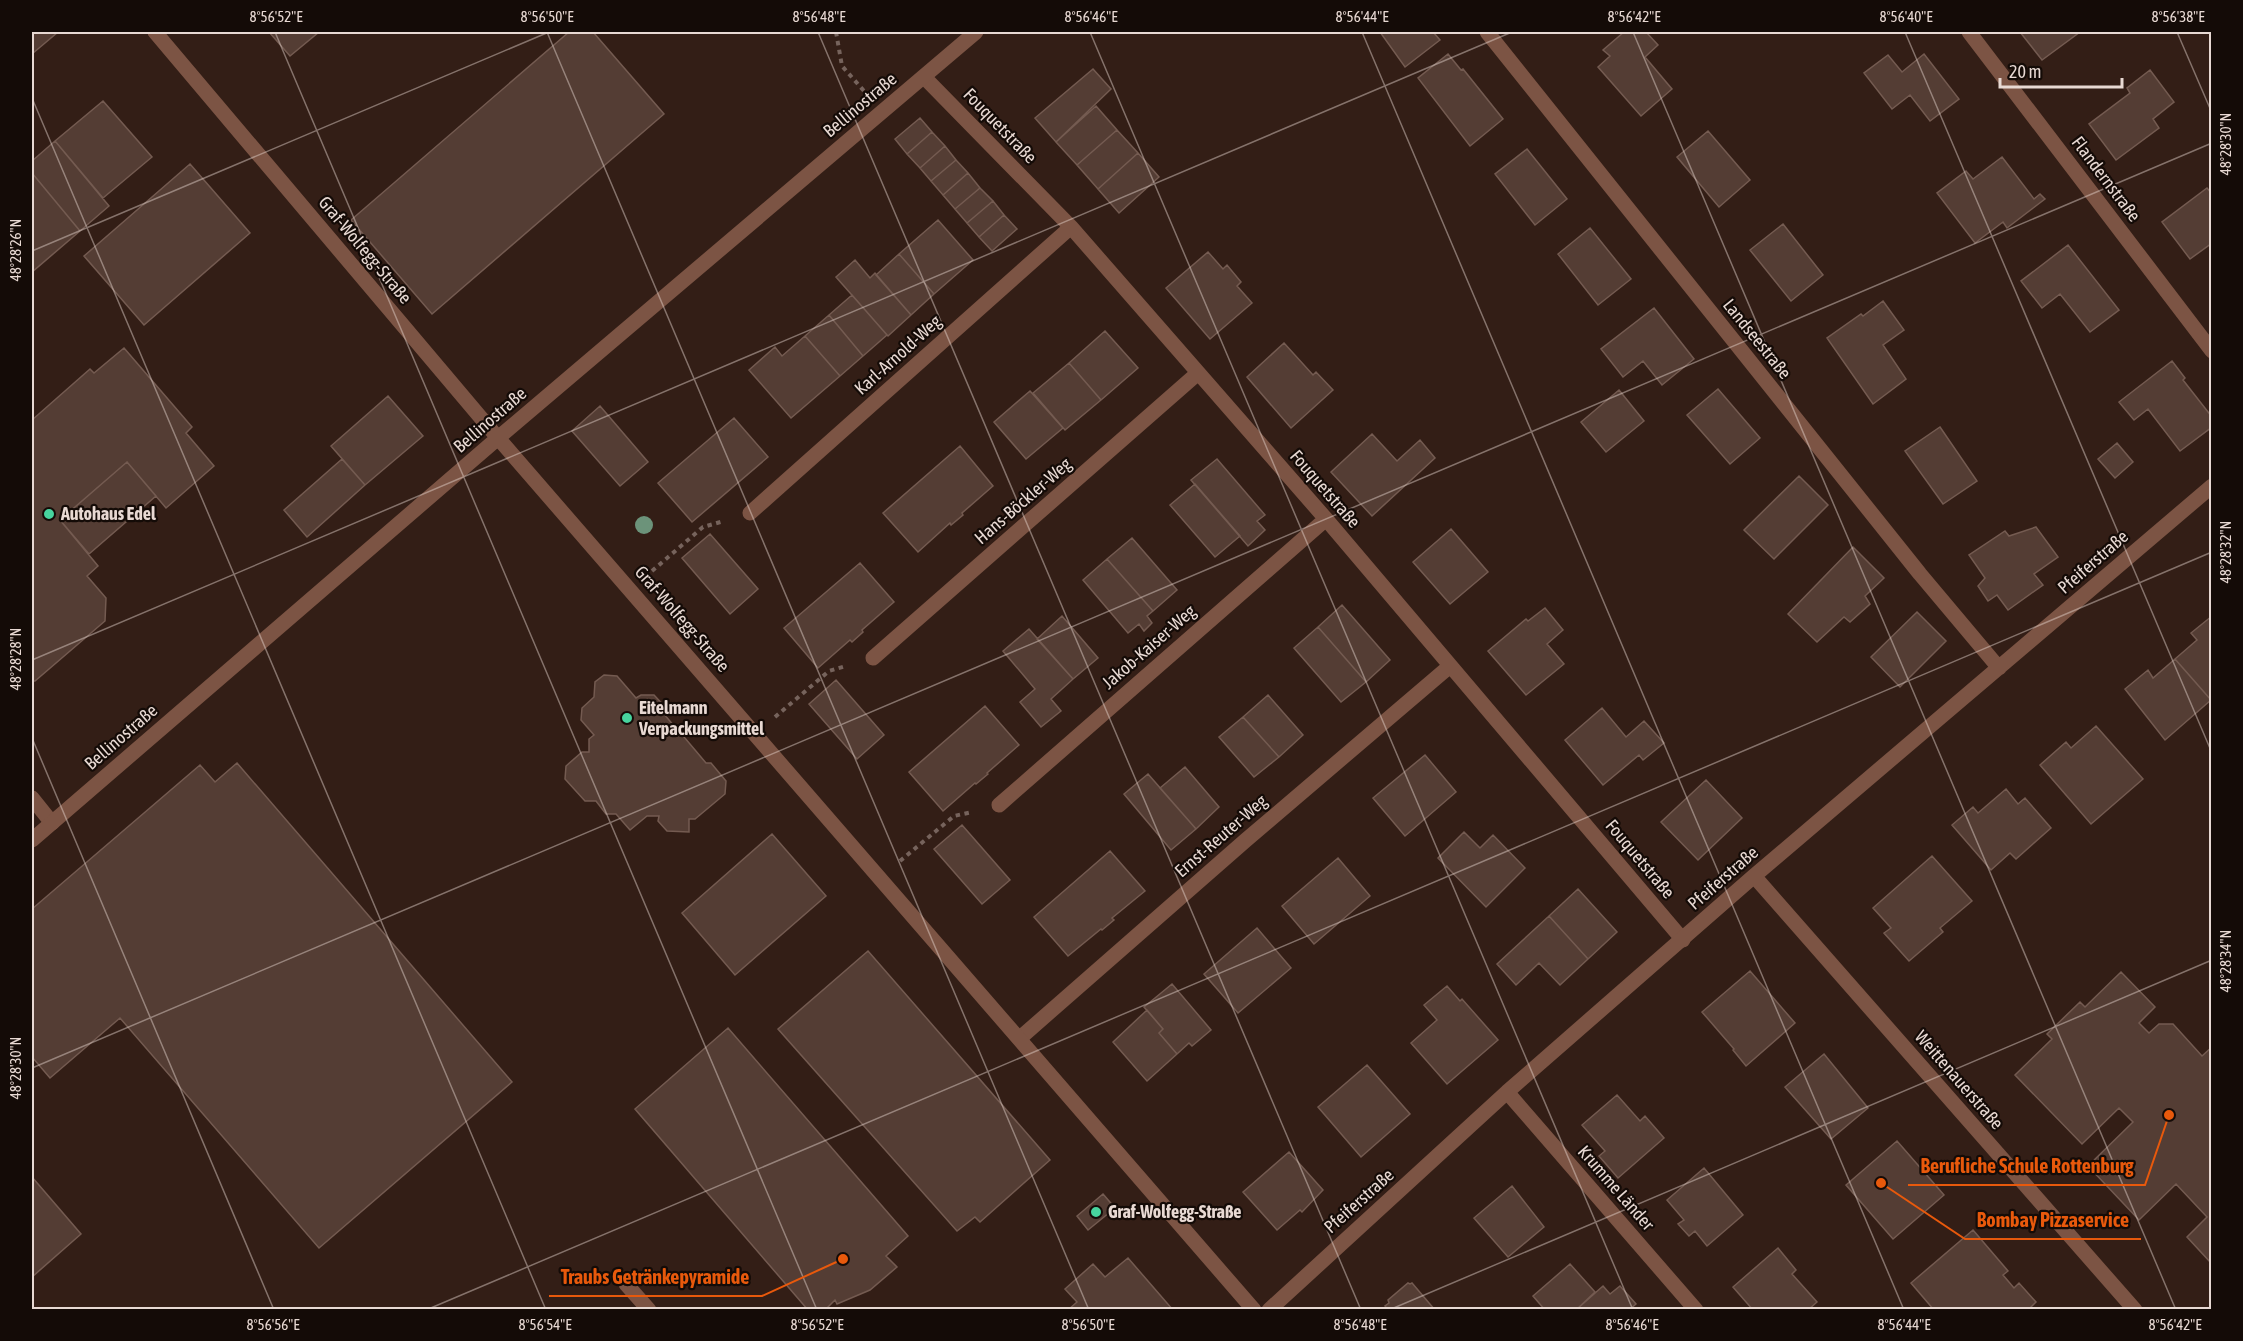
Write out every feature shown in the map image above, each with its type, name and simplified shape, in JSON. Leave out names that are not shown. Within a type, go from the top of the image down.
[{"type":"street","name":"Graf-Wolfegg-Straße","points":[[155,32],[498,438],[881,877],[1254,1310]]},
{"type":"street","name":"Bellinostraße","points":[[32,840],[498,438],[976,32]]},
{"type":"street","name":"Landseestraße","points":[[1487,32],[1920,574],[1999,668]]},
{"type":"street","name":"Flandernstraße","points":[[1969,32],[2211,351]]},
{"type":"street","name":"Fouquetstraße","points":[[924,77],[1071,227],[1326,519],[1683,940]]},
{"type":"street","name":"Karl-Arnold-Weg","points":[[750,513],[1071,227]]},
{"type":"street","name":"Hans-Böckler-Weg","points":[[873,658],[1198,373]]},
{"type":"street","name":"Pfeiferstraße","points":[[1269,1310],[1507,1092],[1754,876],[2211,486]]},
{"type":"street","name":"Jakob-Kaiser-Weg","points":[[999,805],[1326,519]]},
{"type":"street","name":"Ernst-Reuter-Weg","points":[[1020,1038],[1237,847],[1450,666]]},
{"type":"street","points":[[32,798],[52,823]]},
{"type":"street","name":"Weittenauerstraße","points":[[1754,876],[2135,1310]]},
{"type":"street","name":"Krumme Länder","points":[[1507,1092],[1696,1310]]},
{"type":"street","points":[[626,1284],[649,1310]]},
{"type":"path","points":[[836,32],[842,66]]},
{"type":"path","points":[[631,590],[703,527],[750,513]]},
{"type":"path","points":[[756,733],[829,671],[873,658]]},
{"type":"path","points":[[881,877],[954,816],[999,805]]},
{"type":"building","points":[[32,32],[58,32],[32,54]]},
{"type":"building","points":[[269,32],[319,32],[290,56]]},
{"type":"building","points":[[569,32],[593,32],[664,114],[432,314],[351,220]]},
{"type":"building","points":[[1380,32],[1433,32],[1440,40],[1405,67]]},
{"type":"building","points":[[1624,32],[1646,32],[1658,45],[1645,57],[1672,89],[1641,116],[1598,67],[1610,56],[1603,50]]},
{"type":"building","points":[[2020,32],[2080,32],[2042,60]]},
{"type":"building","points":[[1448,54],[1503,119],[1470,146],[1418,78]]},
{"type":"building","points":[[1924,54],[1959,99],[1930,121],[1910,95],[1892,109],[1864,73],[1888,55],[1902,72]]},
{"type":"building","points":[[1093,69],[1111,89],[1056,142],[1035,118]]},
{"type":"building","points":[[2150,70],[2174,102],[2153,119],[2159,128],[2116,160],[2089,124],[2130,93],[2127,88]]},
{"type":"building","points":[[103,101],[152,157],[103,198],[55,141]]},
{"type":"building","points":[[1096,106],[1117,130],[1077,165],[1056,142]]},
{"type":"building","points":[[920,118],[932,132],[907,154],[895,139]]},
{"type":"building","points":[[1117,130],[1138,153],[1098,189],[1077,165]]},
{"type":"building","points":[[1708,131],[1750,180],[1719,207],[1677,157]]},
{"type":"building","points":[[932,132],[945,146],[920,168],[907,154]]},
{"type":"building","points":[[55,141],[109,206],[80,231],[32,173],[32,161]]},
{"type":"building","points":[[945,146],[956,160],[931,181],[920,168]]},
{"type":"building","points":[[1527,149],[1567,199],[1535,225],[1495,174]]},
{"type":"building","points":[[1138,153],[1159,177],[1119,213],[1098,189]]},
{"type":"building","points":[[2002,157],[2034,199],[2040,194],[2045,199],[2007,228],[2003,222],[1975,243],[1937,193],[1966,171],[1973,179]]},
{"type":"building","points":[[956,160],[968,173],[943,195],[931,181]]},
{"type":"building","points":[[190,164],[250,233],[144,325],[84,256]]},
{"type":"building","points":[[32,173],[80,231],[32,272]]},
{"type":"building","points":[[968,173],[980,188],[955,209],[943,195]]},
{"type":"building","points":[[980,188],[993,201],[967,223],[955,209]]},
{"type":"building","points":[[2207,188],[2212,194],[2212,243],[2190,259],[2162,222]]},
{"type":"building","points":[[993,201],[1004,215],[979,237],[967,223]]},
{"type":"building","points":[[1004,215],[1017,229],[992,251],[979,237]]},
{"type":"building","points":[[938,220],[973,260],[934,294],[899,254]]},
{"type":"building","points":[[1783,224],[1823,275],[1791,301],[1750,250]]},
{"type":"building","points":[[1590,228],[1631,279],[1598,305],[1558,254]]},
{"type":"building","points":[[2068,245],[2119,310],[2090,332],[2060,294],[2042,308],[2021,281]]},
{"type":"building","points":[[1208,252],[1223,269],[1227,265],[1241,282],[1237,286],[1252,303],[1210,339],[1166,288]]},
{"type":"building","points":[[899,254],[934,294],[911,315],[876,275]]},
{"type":"building","points":[[855,260],[870,278],[875,273],[911,315],[888,336],[836,277]]},
{"type":"building","points":[[852,295],[887,335],[863,356],[829,315]]},
{"type":"building","points":[[1883,301],[1904,330],[1883,345],[1906,379],[1873,404],[1827,338]]},
{"type":"building","points":[[1654,308],[1694,359],[1662,385],[1643,361],[1623,377],[1601,349]]},
{"type":"building","points":[[829,315],[863,356],[840,376],[805,336]]},
{"type":"building","points":[[1105,331],[1138,368],[1101,400],[1069,363]]},
{"type":"building","points":[[805,336],[840,376],[791,418],[749,370],[775,347],[782,356]]},
{"type":"building","points":[[1284,343],[1313,375],[1316,372],[1333,390],[1291,428],[1247,377]]},
{"type":"building","name":"Autohaus Edel","points":[[124,348],[192,427],[186,433],[214,466],[166,508],[127,462],[60,520],[98,566],[87,576],[106,598],[105,621],[35,681],[32,681],[32,420],[90,369],[94,373]]},
{"type":"building","points":[[2172,361],[2185,378],[2183,380],[2212,417],[2212,427],[2180,451],[2148,409],[2134,420],[2119,402]]},
{"type":"building","points":[[1069,363],[1101,400],[1065,430],[1033,393]]},
{"type":"building","points":[[1718,389],[1760,438],[1730,464],[1687,415]]},
{"type":"building","points":[[1619,390],[1644,421],[1606,452],[1581,422]]},
{"type":"building","points":[[1030,391],[1063,428],[1026,459],[994,422]]},
{"type":"building","points":[[388,396],[423,436],[365,485],[331,446]]},
{"type":"building","points":[[600,406],[648,462],[620,486],[572,431]]},
{"type":"building","points":[[734,418],[768,457],[692,522],[658,483]]},
{"type":"building","points":[[1940,427],[1977,481],[1943,504],[1905,451]]},
{"type":"building","points":[[1372,434],[1397,461],[1420,440],[1435,458],[1372,516],[1331,472]]},
{"type":"building","points":[[2117,443],[2133,462],[2115,478],[2098,459]]},
{"type":"building","points":[[960,446],[993,486],[962,513],[963,515],[951,525],[950,523],[918,552],[883,513]]},
{"type":"building","points":[[342,459],[365,485],[307,537],[284,510]]},
{"type":"building","points":[[1217,459],[1265,515],[1257,521],[1265,530],[1248,546],[1191,480]]},
{"type":"building","points":[[127,462],[156,496],[89,554],[60,520]]},
{"type":"building","points":[[1799,476],[1828,505],[1774,559],[1744,530]]},
{"type":"building","points":[[1195,484],[1240,536],[1215,557],[1170,505]]},
{"type":"building","points":[[2036,527],[2058,557],[2034,574],[2043,585],[2008,610],[1997,595],[1988,601],[1978,586],[1985,578],[1969,555],[2005,531],[2009,536]]},
{"type":"building","points":[[1451,529],[1488,572],[1450,604],[1413,562]]},
{"type":"building","points":[[710,534],[758,589],[730,614],[682,558]]},
{"type":"building","points":[[1132,538],[1177,590],[1153,611],[1107,559]]},
{"type":"building","points":[[1853,547],[1884,578],[1865,596],[1870,604],[1850,622],[1844,617],[1817,642],[1788,614]]},
{"type":"building","points":[[1107,559],[1153,611],[1147,616],[1152,623],[1144,631],[1139,624],[1128,633],[1083,580]]},
{"type":"building","points":[[860,563],[894,602],[852,642],[850,640],[818,668],[784,628]]},
{"type":"building","points":[[1342,605],[1390,660],[1366,682],[1318,627]]},
{"type":"building","points":[[1545,608],[1563,630],[1547,644],[1564,664],[1526,695],[1488,651],[1526,619],[1528,621]]},
{"type":"building","points":[[1917,612],[1946,641],[1900,687],[1871,657]]},
{"type":"building","points":[[1062,616],[1098,658],[1073,679],[1037,639]]},
{"type":"building","points":[[2212,616],[2211,700],[2175,659],[2197,640],[2191,633]]},
{"type":"building","points":[[1318,627],[1366,682],[1341,702],[1294,648]]},
{"type":"building","points":[[1029,629],[1073,679],[1051,699],[1061,711],[1041,727],[1020,702],[1035,689],[1003,651]]},
{"type":"building","points":[[2175,659],[2211,700],[2165,740],[2125,689],[2148,670],[2153,678]]},
{"type":"building","points":[[604,675],[617,676],[636,698],[641,695],[654,695],[666,708],[664,714],[674,726],[679,726],[679,731],[706,763],[711,763],[726,781],[725,794],[695,819],[689,819],[689,832],[667,831],[658,821],[659,816],[647,816],[630,830],[616,814],[606,814],[596,801],[585,801],[565,779],[566,766],[582,752],[589,752],[589,739],[594,735],[581,720],[582,708],[594,697],[595,682]]},
{"type":"building","points":[[836,680],[884,735],[857,759],[809,704]]},
{"type":"building","points":[[1268,695],[1303,735],[1279,757],[1243,717]]},
{"type":"building","points":[[985,706],[1019,745],[943,811],[909,772]]},
{"type":"building","points":[[1602,708],[1626,737],[1644,721],[1664,743],[1643,760],[1639,755],[1603,785],[1565,740]]},
{"type":"building","points":[[1243,717],[1279,757],[1254,777],[1219,737]]},
{"type":"building","points":[[2096,726],[2143,779],[2091,824],[2040,765],[2066,742],[2071,748]]},
{"type":"building","points":[[1425,755],[1456,792],[1405,836],[1373,798]]},
{"type":"building","points":[[237,763],[512,1082],[319,1248],[120,1018],[50,1078],[32,1057],[32,909],[200,765],[215,782]]},
{"type":"building","points":[[1185,767],[1219,807],[1196,829],[1160,788]]},
{"type":"building","points":[[1148,774],[1196,829],[1171,850],[1124,794]]},
{"type":"building","points":[[1706,780],[1742,818],[1698,860],[1661,822]]},
{"type":"building","points":[[2006,789],[2018,804],[2025,798],[2051,828],[2016,859],[2010,853],[1991,870],[1952,825],[1973,807],[1978,813]]},
{"type":"building","points":[[962,825],[1010,880],[982,904],[934,849]]},
{"type":"building","points":[[1464,832],[1480,848],[1493,835],[1525,868],[1486,907],[1438,858]]},
{"type":"building","points":[[772,834],[826,896],[735,975],[682,913]]},
{"type":"building","points":[[1110,851],[1145,891],[1112,918],[1114,920],[1068,956],[1034,917]]},
{"type":"building","points":[[1932,856],[1972,901],[1940,928],[1943,932],[1909,961],[1884,933],[1891,928],[1873,908]]},
{"type":"building","points":[[1338,858],[1370,896],[1314,944],[1282,906]]},
{"type":"building","points":[[1578,889],[1617,932],[1588,959],[1549,916]]},
{"type":"building","points":[[1549,916],[1588,959],[1560,985],[1539,963],[1516,985],[1497,964]]},
{"type":"building","points":[[1257,928],[1291,968],[1238,1013],[1204,974]]},
{"type":"building","points":[[868,951],[1050,1160],[980,1222],[975,1217],[957,1231],[778,1029]]},
{"type":"building","points":[[1750,971],[1795,1023],[1746,1066],[1702,1012]]},
{"type":"building","points":[[2121,972],[2155,1007],[2139,1023],[2149,1033],[2159,1024],[2173,1024],[2202,1056],[2212,1047],[2212,1264],[2187,1237],[2207,1217],[2176,1184],[2139,1220],[2088,1166],[2133,1122],[2119,1108],[2082,1144],[2015,1075],[2052,1039],[2047,1034],[2080,1002],[2085,1007]]},
{"type":"building","points":[[1172,984],[1211,1030],[1192,1046],[1189,1043],[1177,1054],[1159,1033],[1163,1029],[1144,1007]]},
{"type":"building","points":[[1447,986],[1460,1001],[1462,999],[1498,1040],[1447,1084],[1411,1043],[1437,1020],[1424,1005]]},
{"type":"building","points":[[1147,1010],[1163,1029],[1159,1033],[1177,1054],[1147,1081],[1113,1042]]},
{"type":"building","points":[[728,1028],[908,1236],[886,1256],[897,1267],[870,1290],[837,1304],[835,1300],[825,1310],[808,1310],[635,1109]]},
{"type":"building","points":[[1824,1054],[1868,1108],[1831,1139],[1785,1087]]},
{"type":"building","points":[[1367,1065],[1410,1114],[1361,1157],[1318,1107]]},
{"type":"building","points":[[1617,1095],[1640,1121],[1645,1116],[1664,1138],[1618,1178],[1599,1156],[1605,1151],[1582,1125]]},
{"type":"building","points":[[1897,1141],[1944,1195],[1893,1239],[1846,1185]]},
{"type":"building","points":[[1289,1152],[1323,1190],[1302,1212],[1300,1210],[1277,1230],[1243,1192]]},
{"type":"building","points":[[1704,1168],[1743,1215],[1707,1246],[1695,1231],[1689,1236],[1678,1224],[1684,1220],[1667,1200]]},
{"type":"building","points":[[32,1177],[81,1234],[32,1277]]},
{"type":"building","points":[[1512,1186],[1544,1227],[1508,1257],[1474,1218]]},
{"type":"building","name":"Graf-Wolfegg-Straße","points":[[1103,1194],[1115,1208],[1088,1230],[1077,1216]]},
{"type":"building","points":[[1973,1230],[2008,1271],[2003,1275],[2014,1288],[2019,1283],[2036,1302],[2028,1310],[1934,1310],[1911,1283]]},
{"type":"building","points":[[1778,1248],[1796,1270],[1792,1274],[1817,1302],[1808,1310],[1753,1310],[1733,1287]]},
{"type":"building","points":[[1128,1258],[1173,1310],[1068,1310],[1077,1302],[1065,1289],[1093,1264],[1105,1277]]},
{"type":"building","points":[[1570,1264],[1595,1292],[1576,1310],[1545,1310],[1533,1296]]},
{"type":"building","points":[[1408,1283],[1412,1283],[1435,1310],[1388,1310],[1385,1306],[1389,1303],[1388,1300]]},
{"type":"building","points":[[1603,1286],[1610,1294],[1620,1286],[1636,1304],[1629,1310],[1576,1310]]},
{"type":"place","name":"Autohaus Edel","points":[[49,514]]},
{"type":"place","name":"Eitelmann Verpackungsmittel","points":[[627,718]]},
{"type":"place","name":"Berufliche Schule Rottenburg","points":[[2169,1115]]},
{"type":"place","name":"Bombay Pizzaservice","points":[[1881,1183]]},
{"type":"place","name":"Graf-Wolfegg-Straße","points":[[1096,1212]]},
{"type":"place","name":"Traubs Getränkepyramide","points":[[843,1259]]}]
